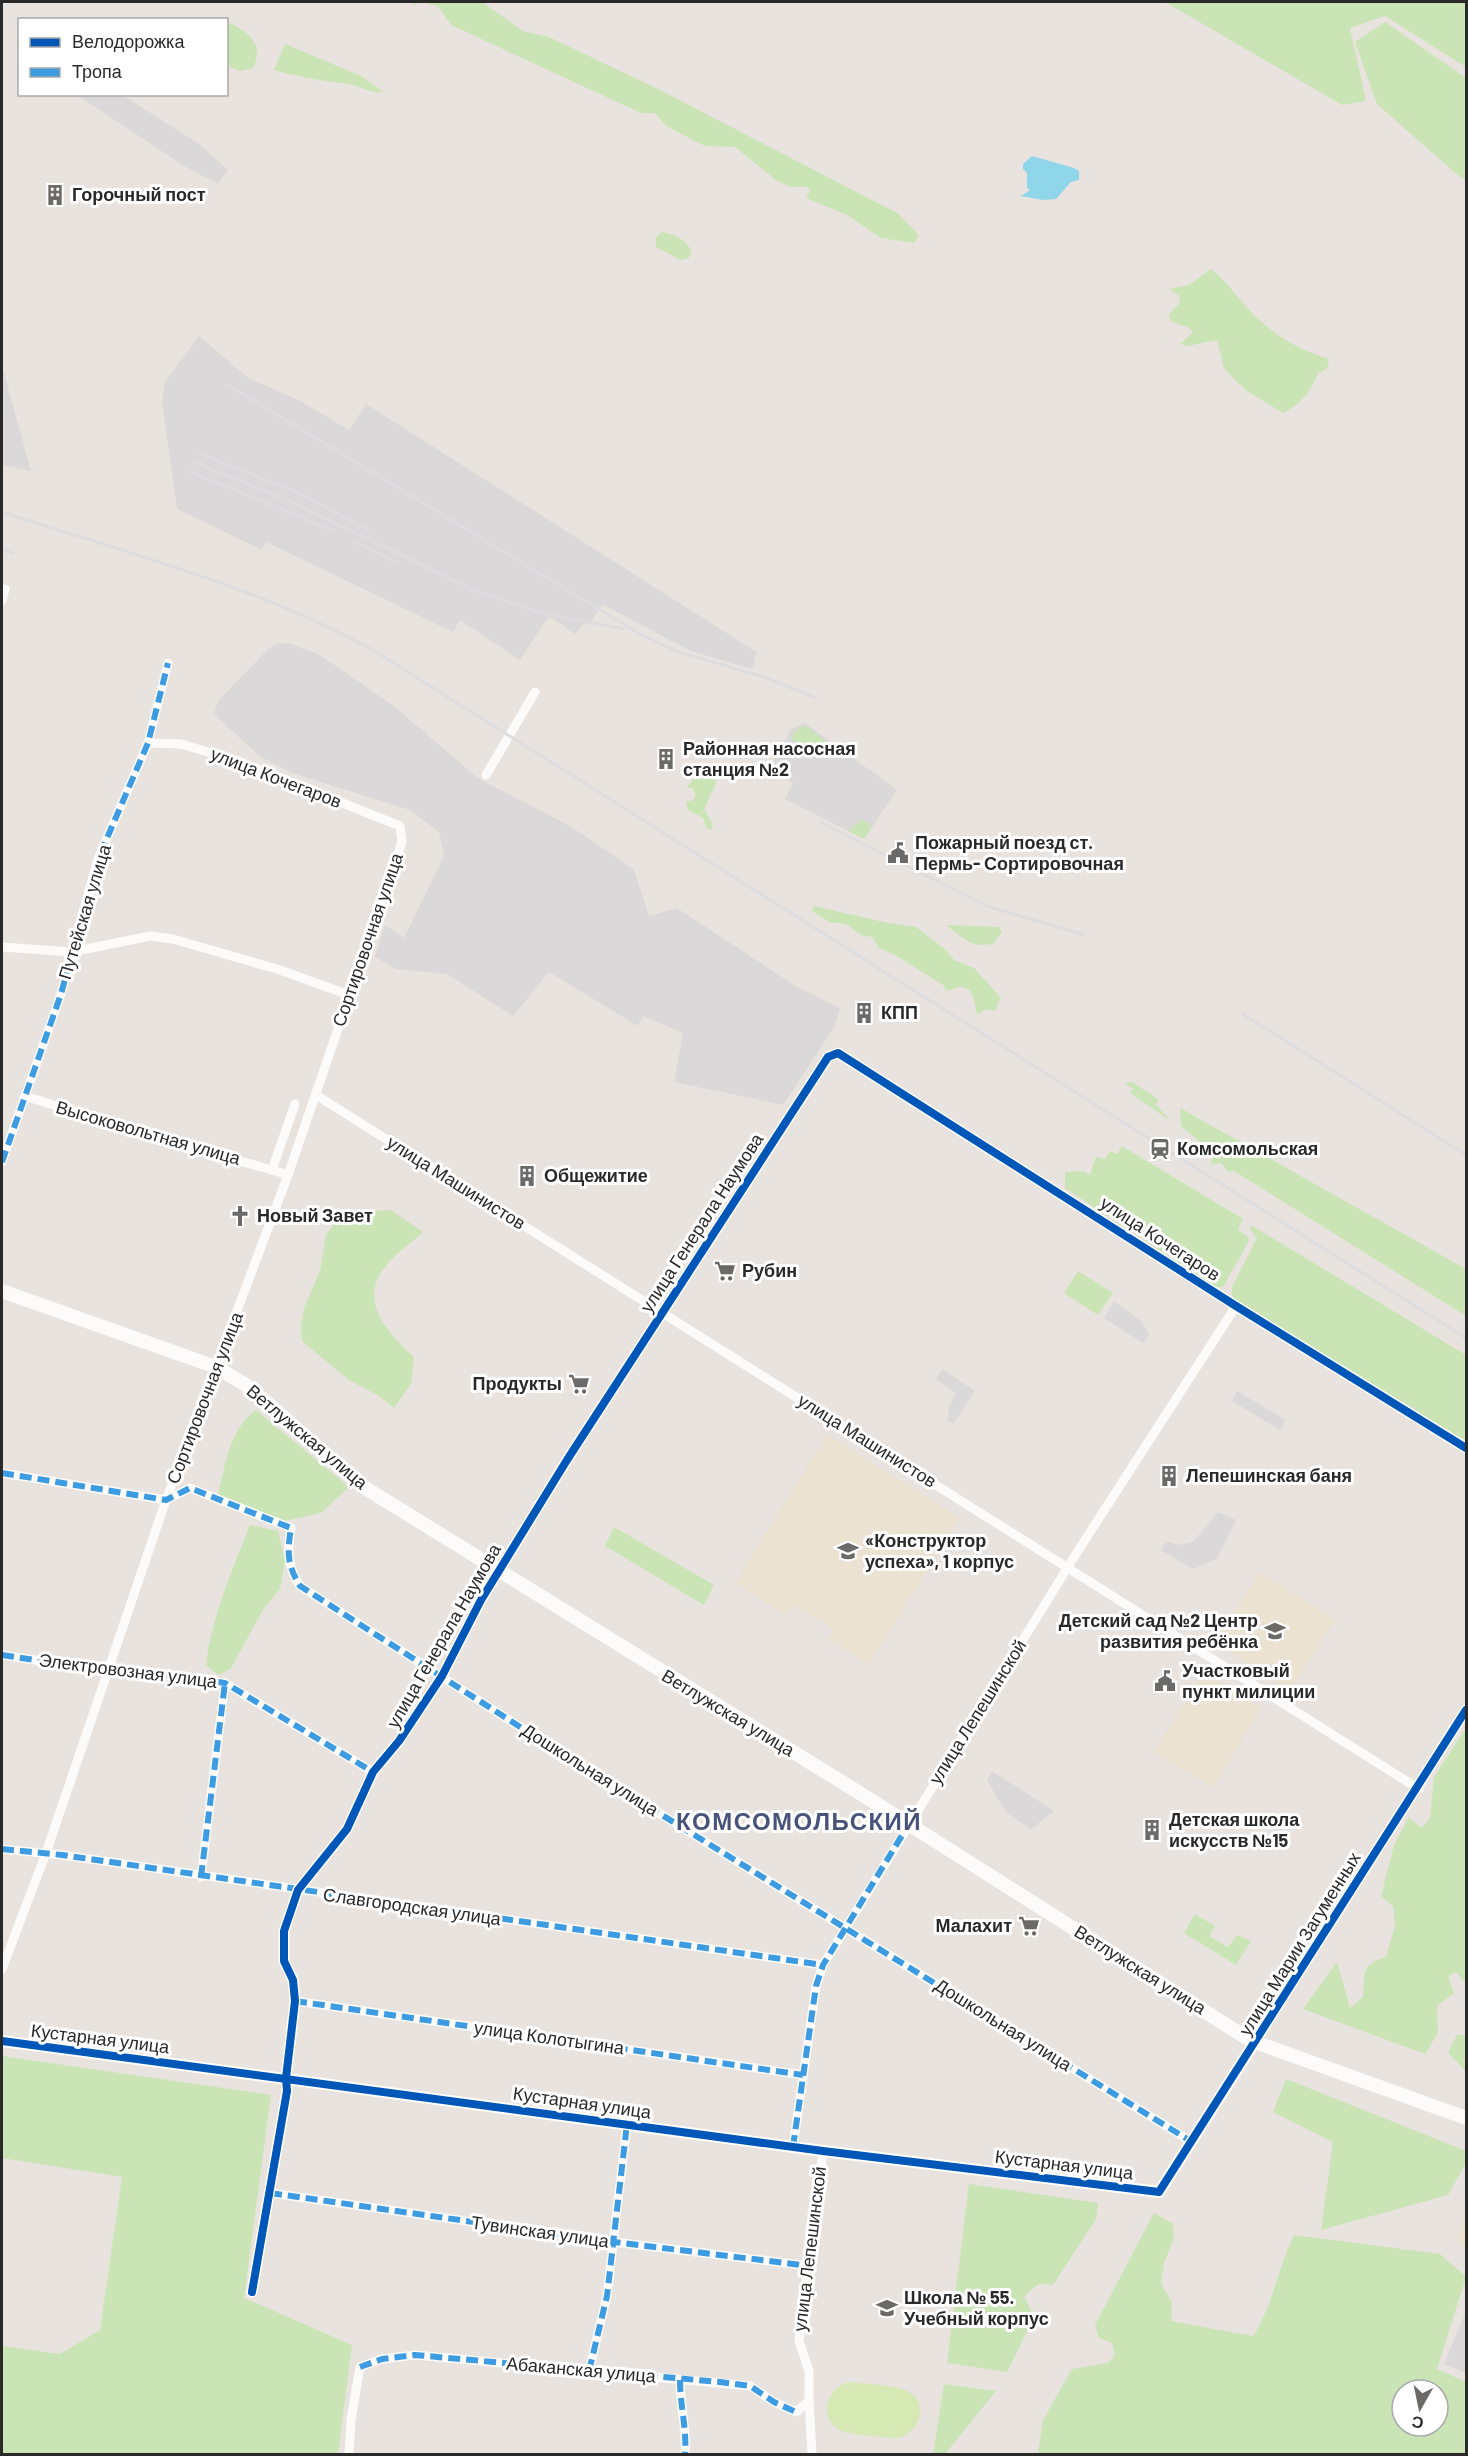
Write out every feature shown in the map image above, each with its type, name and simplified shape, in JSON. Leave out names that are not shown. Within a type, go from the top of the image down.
[{"type":"main road","name":"Ветлужская улица","points":[[2,1291],[216,1367],[249,1387],[362,1486],[909,1824],[1255,2042],[1467,2118]]},
{"type":"street","points":[[2,600],[6,589]]},
{"type":"street","name":"Путейская улица","points":[[2,1162],[61,994],[98,859],[148,743],[168,663]]},
{"type":"street","points":[[486,775],[535,692]]},
{"type":"street","name":"улица Кочегаров","points":[[148,743],[181,744],[235,760],[400,826]]},
{"type":"street","name":"Сортировочная улица","points":[[2,1969],[46,1853],[166,1500],[316,1095],[402,842],[400,826]]},
{"type":"street","points":[[2,947],[72,952],[150,936],[173,939],[280,970],[349,995]]},
{"type":"street","name":"улица Кочегаров","points":[[838,1053],[1236,1306],[1467,1448]]},
{"type":"street","name":"улица Генерала Наумова","points":[[252,2292],[287,2091],[286,2078],[296,2001],[293,1980],[284,1961],[284,1931],[298,1890],[347,1829],[373,1772],[399,1741],[442,1676],[498,1572],[661,1313],[828,1057],[838,1053]]},
{"type":"street","name":"улица Машинистов","points":[[316,1095],[1419,1789]]},
{"type":"street","name":"Высоковольтная улица","points":[[25,1096],[288,1175]]},
{"type":"street","points":[[272,1170],[295,1104]]},
{"type":"street","name":"улица Лепешинской","points":[[793,2147],[816,1986],[823,1965],[1067,1568],[1236,1306]]},
{"type":"street","points":[[2,1473],[166,1500]]},
{"type":"street","name":"Дошкольная улица","points":[[166,1500],[190,1488],[291,1528],[287,1553],[290,1570],[300,1586],[542,1741],[1192,2142]]},
{"type":"street","name":"Электровозная улица","points":[[2,1655],[94,1669],[109,1667],[225,1683],[373,1772]]},
{"type":"street","points":[[201,1877],[225,1683]]},
{"type":"street","name":"улица Марии Загуменных","points":[[1159,2192],[1419,1789],[1467,1710]]},
{"type":"street","name":"Славгородская улица","points":[[2,1849],[46,1853],[823,1965]]},
{"type":"street","name":"улица Колотыгина","points":[[296,2001],[803,2075]]},
{"type":"street","name":"Кустарная улица","points":[[2,2041],[823,2151],[1159,2192]]},
{"type":"street","points":[[589,2371],[607,2296],[627,2124]]},
{"type":"street","name":"улица Лепешинской","points":[[812,2454],[809,2371],[799,2341],[823,2151]]},
{"type":"street","name":"Тувинская улица","points":[[270,2193],[614,2242],[810,2266]]},
{"type":"street","name":"Абаканская улица","points":[[349,2454],[351,2420],[360,2367],[382,2359],[415,2355],[750,2386],[774,2402],[796,2412],[809,2401]]},
{"type":"street","points":[[680,2380],[680,2401],[687,2433],[685,2454]]},
{"type":"shaded area","points":[[79,96],[124,96],[199,144],[228,170],[218,184],[184,166]]},
{"type":"shaded area","points":[[199,336],[247,377],[300,401],[349,430],[366,404],[758,653],[753,659],[756,662],[751,669],[691,651],[602,604],[589,625],[585,622],[575,634],[552,618],[547,619],[520,660],[460,620],[453,632],[266,542],[262,550],[177,509],[162,402],[165,382]]},
{"type":"shaded area","points":[[2,366],[31,471],[2,465]]},
{"type":"shaded area","points":[[278,643],[291,644],[320,655],[395,707],[478,778],[570,826],[634,870],[649,916],[677,908],[797,987],[840,1008],[835,1026],[783,1105],[674,1082],[683,1033],[643,1016],[638,1026],[549,972],[513,1016],[447,974],[396,969],[375,957],[385,925],[404,938],[444,856],[439,832],[410,810],[292,773],[261,757],[214,713],[218,701],[268,649]]},
{"type":"shaded area","points":[[805,723],[897,790],[864,839],[785,799],[793,783],[769,770],[791,729]]},
{"type":"shaded area","points":[[1114,1301],[1142,1322],[1149,1334],[1143,1343],[1104,1318]]},
{"type":"shaded area","points":[[942,1369],[975,1391],[953,1424],[947,1420],[950,1405],[956,1393],[936,1379]]},
{"type":"shaded area","points":[[1237,1391],[1286,1420],[1280,1430],[1232,1401]]},
{"type":"shaded area","name":"«Конструктор успеха», 1 корпус","points":[[827,1435],[960,1518],[869,1664],[829,1639],[834,1629],[795,1605],[787,1616],[735,1583]]},
{"type":"shaded area","points":[[1218,1512],[1236,1520],[1217,1559],[1193,1569],[1161,1550],[1166,1541],[1179,1545],[1193,1542]]},
{"type":"shaded area","name":"Детский сад №2 Центр развития ребёнка","points":[[1260,1572],[1335,1620],[1290,1690],[1215,1642]]},
{"type":"shaded area","name":"Детский сад №2 Центр развития ребёнка","points":[[1203,1673],[1261,1708],[1213,1787],[1154,1752]]},
{"type":"shaded area","points":[[992,1771],[1054,1811],[1031,1829],[1006,1812],[987,1779]]},
{"type":"shaded area","points":[[1466,2198],[1466,2250],[1458,2243]]},
{"type":"shaded area","points":[[1466,2311],[1466,2373],[1444,2364]]},
{"type":"green space","points":[[420,2],[482,2],[523,31],[549,37],[660,90],[897,213],[919,235],[914,243],[881,238],[847,215],[806,198],[810,191],[807,187],[791,187],[777,181],[735,147],[705,146],[666,126],[655,113],[641,113],[451,25],[438,6]]},
{"type":"green space","points":[[1165,2],[1466,2],[1466,67],[1385,16],[1350,28],[1366,101],[1342,105]]},
{"type":"green space","points":[[1385,22],[1466,78],[1466,180],[1377,104],[1355,42]]},
{"type":"green space","points":[[228,23],[248,34],[256,45],[256,60],[253,68],[240,71],[228,66]]},
{"type":"green space","points":[[285,44],[361,76],[384,92],[274,70]]},
{"type":"green space","points":[[662,232],[686,243],[691,250],[689,258],[681,260],[656,247],[656,238]]},
{"type":"green space","points":[[1211,269],[1269,328],[1296,346],[1327,358],[1329,364],[1325,370],[1318,373],[1305,397],[1283,413],[1247,391],[1232,377],[1224,368],[1217,340],[1188,346],[1180,344],[1193,332],[1189,328],[1170,321],[1169,315],[1180,302],[1179,296],[1169,289],[1189,285]]},
{"type":"green space","points":[[806,726],[827,742],[809,749],[799,748],[791,737],[799,728]]},
{"type":"green space","points":[[699,772],[717,781],[704,809],[713,825],[711,830],[706,828],[703,818],[688,810],[686,802],[693,800],[696,795],[692,788],[686,788]]},
{"type":"green space","points":[[862,819],[872,826],[864,839],[848,831]]},
{"type":"green space","points":[[814,906],[916,927],[946,950],[954,960],[974,968],[1001,998],[995,1011],[986,1009],[977,1015],[974,998],[969,990],[961,987],[947,991],[943,985],[895,955],[879,948],[872,937],[861,935],[846,924],[829,922],[812,911]]},
{"type":"green space","points":[[946,925],[999,927],[1002,932],[994,943],[980,945],[968,941]]},
{"type":"green space","points":[[1132,1082],[1158,1099],[1156,1105],[1172,1122],[1130,1093],[1133,1089],[1125,1083]]},
{"type":"green space","points":[[1180,1108],[1466,1269],[1466,1316],[1234,1171],[1228,1172],[1221,1163],[1211,1165],[1213,1153],[1181,1126]]},
{"type":"green space","points":[[1122,1146],[1243,1219],[1238,1230],[1248,1237],[1249,1241],[1223,1287],[1215,1287],[1065,1188],[1065,1172],[1084,1171],[1090,1175],[1096,1157],[1105,1159],[1110,1151],[1117,1154]]},
{"type":"green space","points":[[346,1209],[358,1212],[391,1210],[423,1232],[385,1267],[377,1280],[374,1293],[375,1305],[386,1328],[414,1357],[411,1384],[394,1408],[379,1396],[349,1380],[302,1341],[301,1325],[304,1308],[320,1271],[326,1235]]},
{"type":"green space","points":[[1251,1225],[1466,1355],[1466,1441],[1232,1298],[1232,1287],[1257,1238],[1250,1229]]},
{"type":"green space","points":[[1078,1271],[1113,1293],[1098,1315],[1064,1293]]},
{"type":"green space","points":[[256,1410],[349,1487],[321,1513],[280,1522],[217,1500],[233,1439],[239,1428]]},
{"type":"green space","points":[[250,1525],[278,1531],[285,1561],[280,1589],[264,1608],[231,1668],[219,1675],[206,1665],[209,1647],[224,1594]]},
{"type":"green space","points":[[614,1527],[714,1585],[704,1605],[605,1546]]},
{"type":"green space","points":[[1466,1728],[1466,1983],[1456,1972],[1448,1976],[1454,1993],[1437,2006],[1438,2033],[1425,2054],[1303,2009],[1337,1962],[1350,2008],[1363,1997],[1366,1971],[1372,1963],[1386,1957],[1395,1926],[1393,1906],[1381,1896],[1394,1845],[1409,1817],[1421,1828],[1430,1818],[1434,1777]]},
{"type":"green space","points":[[1195,1914],[1215,1926],[1209,1936],[1228,1947],[1237,1935],[1251,1941],[1236,1965],[1184,1933]]},
{"type":"green space","points":[[1457,2035],[1466,2035],[1466,2072],[1448,2052]]},
{"type":"green space","points":[[2,2056],[271,2095],[244,2298],[352,2345],[338,2454],[2,2454],[2,2346],[60,2354],[100,2330],[122,2177],[2,2158]]},
{"type":"green space","points":[[1286,2079],[1466,2151],[1466,2163],[1448,2195],[1321,2230],[1333,2142],[1273,2112]]},
{"type":"green space","points":[[969,2184],[1098,2203],[1096,2219],[1053,2285],[1038,2284],[1024,2297],[1033,2314],[1007,2372],[947,2363]]},
{"type":"green space","points":[[1154,2213],[1173,2224],[1174,2238],[1164,2263],[1161,2283],[1172,2303],[1171,2321],[1253,2336],[1266,2312],[1294,2235],[1440,2254],[1466,2277],[1437,2369],[1466,2382],[1466,2454],[1038,2454],[1043,2420],[1072,2369],[1108,2363],[1115,2355],[1112,2343],[1099,2338],[1095,2325]]},
{"type":"green space","points":[[849,2382],[891,2387],[912,2394],[920,2408],[917,2423],[906,2435],[899,2438],[856,2434],[837,2428],[828,2415],[829,2400],[840,2386]]},
{"type":"green space","points":[[944,2384],[996,2391],[945,2454],[933,2454]]},
{"type":"water","points":[[1032,156],[1074,168],[1079,171],[1079,180],[1071,182],[1056,199],[1043,200],[1021,196],[1030,190],[1027,188],[1027,173],[1023,169],[1023,164]]},
{"type":"railway","points":[[228,385],[640,634],[676,651],[764,677],[816,698]]},
{"type":"railway","points":[[198,453],[301,494],[370,531]]},
{"type":"railway","points":[[195,462],[296,504],[478,592],[544,614],[624,629]]},
{"type":"railway","points":[[191,472],[332,530]]},
{"type":"railway","points":[[2,512],[237,589],[329,627],[373,650],[1466,1338]]},
{"type":"railway","points":[[353,541],[396,562]]},
{"type":"railway","points":[[2,549],[12,553]]},
{"type":"railway","points":[[820,822],[987,906],[1084,935]]},
{"type":"railway","points":[[1243,1014],[1466,1155]]},
{"type":"marked path","points":[[2,1162],[61,994],[98,859],[148,743],[168,663]]},
{"type":"marked path","points":[[2,1473],[166,1500],[190,1488],[291,1528],[289,1558],[300,1586],[542,1741],[1192,2142]]},
{"type":"marked path","points":[[2,1655],[94,1669],[109,1667],[225,1683],[373,1772]]},
{"type":"marked path","points":[[201,1877],[225,1683]]},
{"type":"marked path","points":[[793,2147],[816,1986],[823,1965],[909,1824]]},
{"type":"marked path","points":[[2,1849],[62,1855],[823,1965]]},
{"type":"marked path","points":[[295,2001],[803,2075]]},
{"type":"marked path","points":[[589,2371],[607,2296],[627,2124]]},
{"type":"marked path","points":[[270,2193],[614,2242],[810,2266]]},
{"type":"marked path","points":[[360,2367],[382,2359],[415,2355],[720,2382],[750,2386],[774,2402],[796,2412]]},
{"type":"marked path","points":[[680,2380],[685,2454]]},
{"type":"cycle path","points":[[252,2292],[287,2091],[286,2078],[295,2001],[293,1980],[284,1961],[284,1931],[298,1890],[347,1829],[373,1772],[399,1741],[442,1676],[481,1600],[567,1460],[828,1057],[838,1053],[1236,1306],[1466,1448]]},
{"type":"cycle path","points":[[2,2041],[823,2151],[1159,2192],[1466,1710]]},
{"type":"place","name":"Горочный пост","points":[[55,195]]},
{"type":"place","name":"Районная насосная станция №2","points":[[666,759]]},
{"type":"place","name":"Пожарный поезд ст. Пермь- Сортировочная","points":[[898,853]]},
{"type":"place","name":"КПП","points":[[864,1013]]},
{"type":"place","name":"Комсомольская","points":[[1160,1149]]},
{"type":"place","name":"Общежитие","points":[[527,1176]]},
{"type":"place","name":"Новый Завет","points":[[240,1216]]},
{"type":"place","name":"Рубин","points":[[725,1271]]},
{"type":"place","name":"Продукты","points":[[579,1384]]},
{"type":"place","name":"Лепешинская баня","points":[[1169,1476]]},
{"type":"place","name":"«Конструктор успеха», 1 корпус","points":[[848,1551]]},
{"type":"place","name":"Детский сад №2 Центр развития ребёнка","points":[[1275,1631]]},
{"type":"place","name":"Участковый пункт милиции","points":[[1165,1681]]},
{"type":"place","name":"Детская школа искусств №15","points":[[1152,1830]]},
{"type":"place","name":"Малахит","points":[[1029,1926]]},
{"type":"place","name":"Школа № 55. Учебный корпус","points":[[887,2308]]},
{"type":"district","name":"КОМСОМОЛЬСКИЙ","points":[[799,1822]]}]
